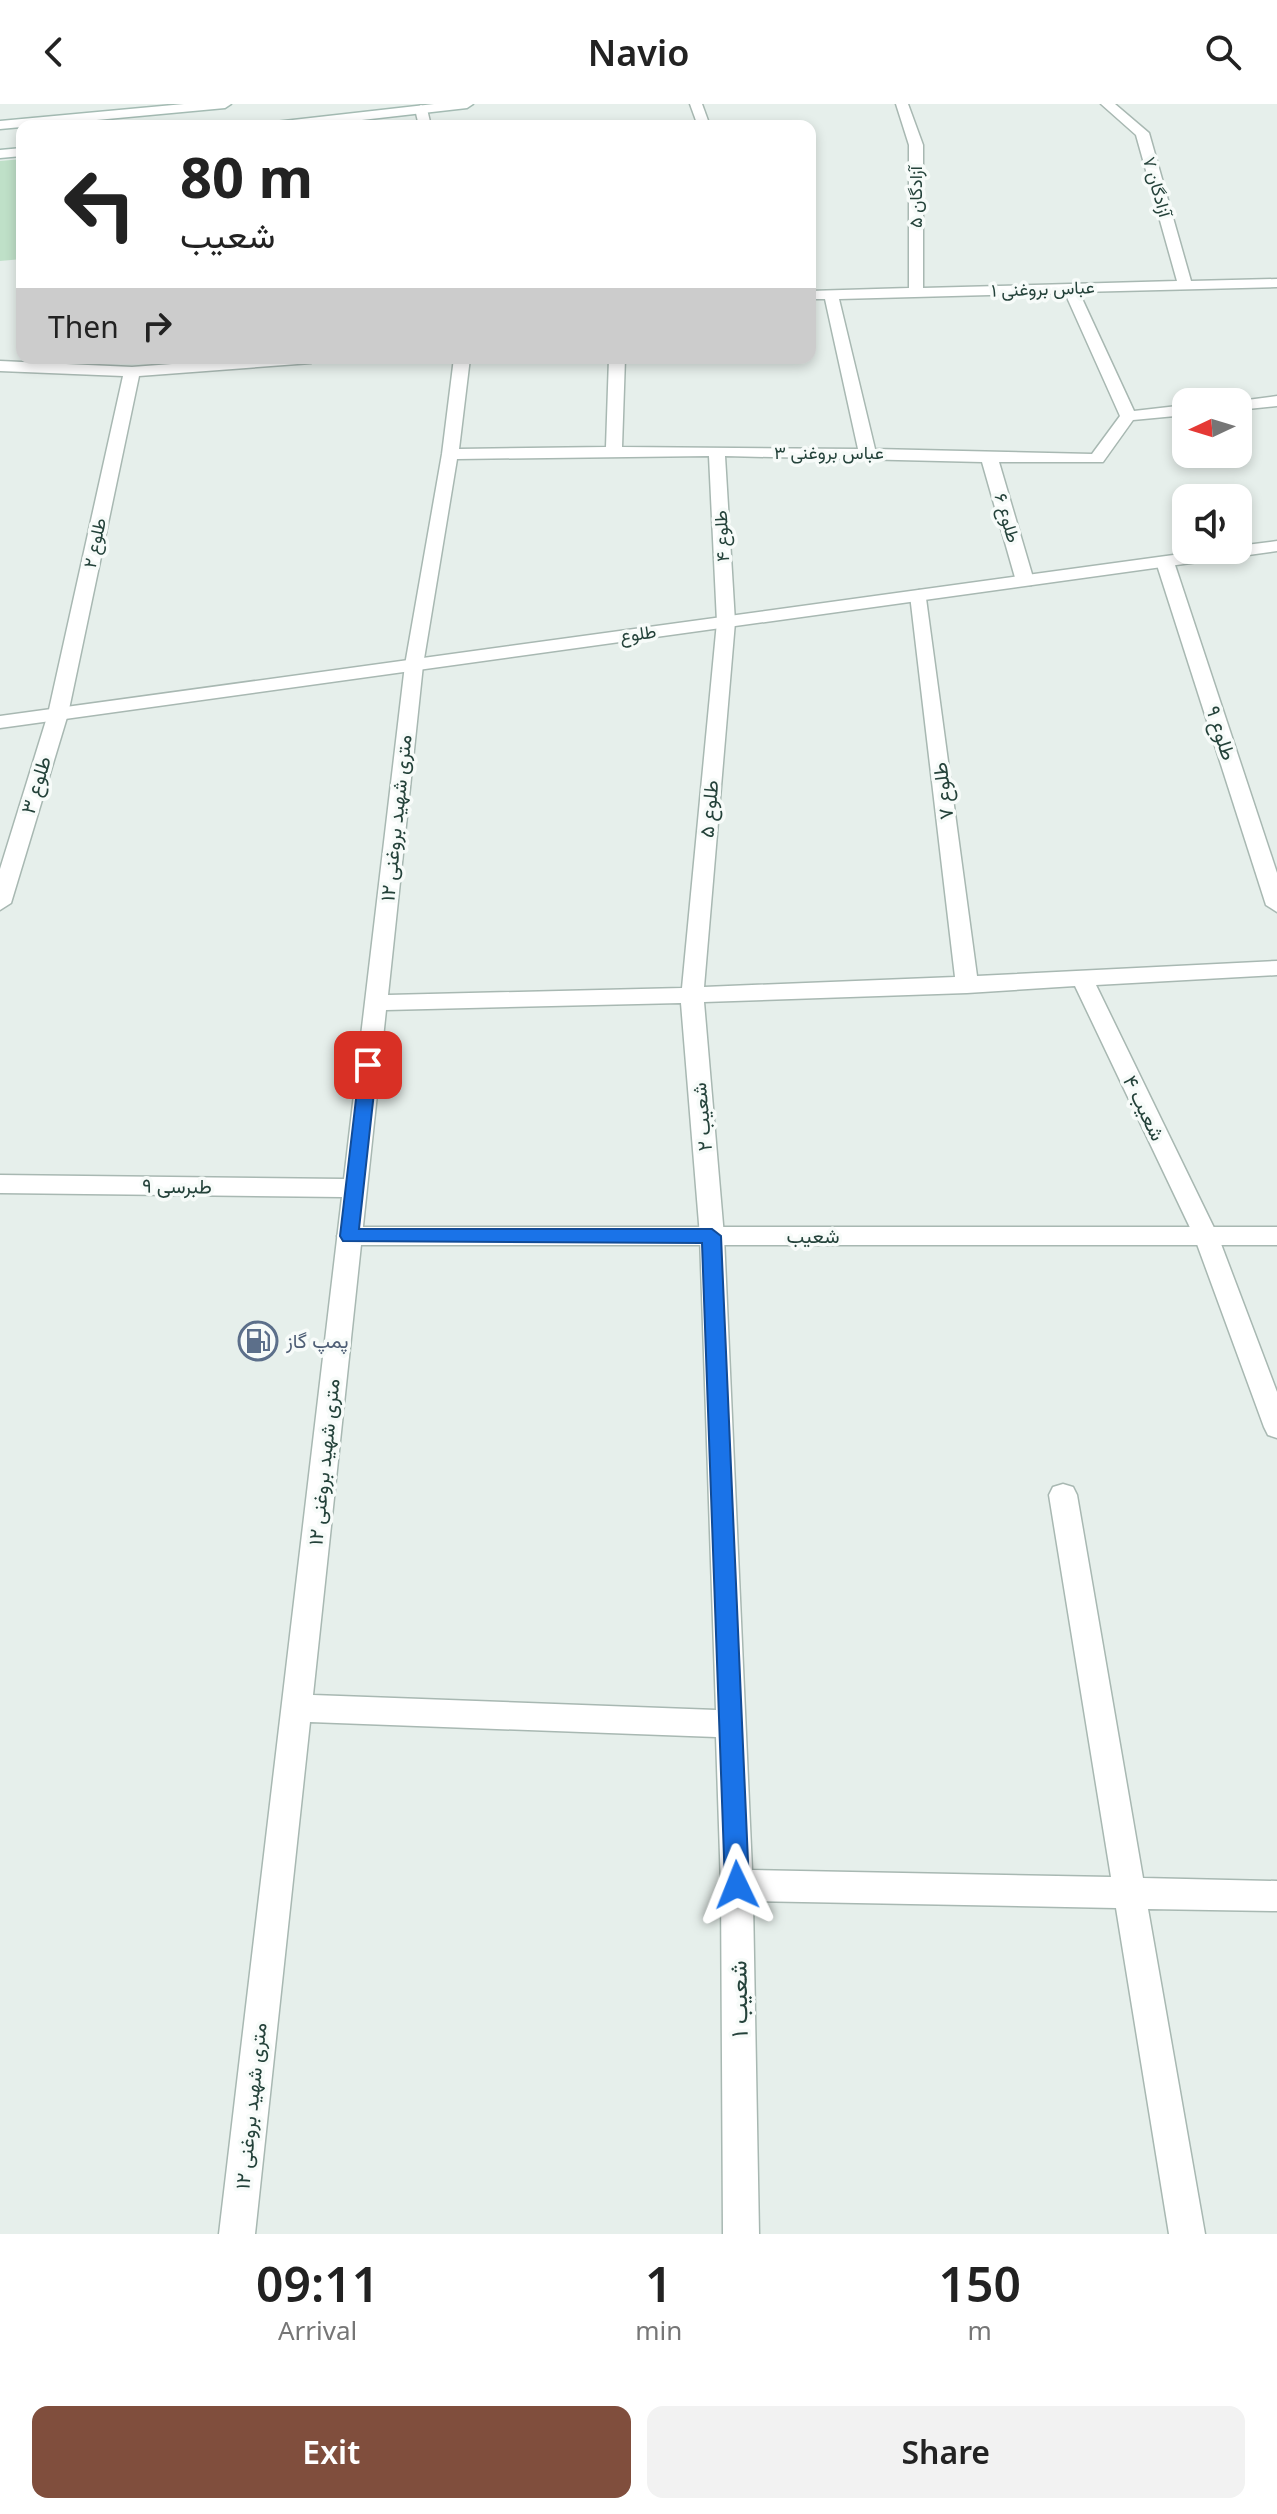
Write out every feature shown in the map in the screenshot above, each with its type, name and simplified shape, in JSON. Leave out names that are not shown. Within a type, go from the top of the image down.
[{"type":"street","points":[[77,120],[200,112],[225,104]]},
{"type":"street","points":[[327,120],[467,104]]},
{"type":"street","name":"آزادگان ۵","points":[[902,104],[916,145],[916,293]]},
{"type":"street","name":"آزادگان ۷","points":[[1107,104],[1142,133],[1185,285]]},
{"type":"street","points":[[421,109],[424,120]]},
{"type":"street","name":"عباس بروغنی ۱","points":[[816,295],[1277,283]]},
{"type":"street","points":[[1070,288],[1128,416],[1172,411]]},
{"type":"street","points":[[831,295],[867,452]]},
{"type":"street","points":[[0,366],[132,372],[234,364]]},
{"type":"street","name":"۱۲ متری شهید بروغنی","points":[[237,2234],[414,665],[450,454],[461,364]]},
{"type":"street","points":[[614,453],[617,364]]},
{"type":"street","name":"طلوع ۲","points":[[58,714],[132,372]]},
{"type":"street","points":[[1252,404],[1277,401]]},
{"type":"street","name":"عباس بروغنی ۳","points":[[450,454],[867,452],[1097,459],[1128,416]]},
{"type":"street","name":"طلوع ۴","points":[[717,451],[726,622]]},
{"type":"street","name":"طلوع ۶","points":[[989,456],[1025,581]]},
{"type":"street","name":"طلوع","points":[[0,722],[1277,546]]},
{"type":"street","name":"طلوع ۹","points":[[1165,562],[1277,905]]},
{"type":"street","name":"طلوع ۷","points":[[919,595],[967,986]]},
{"type":"street","name":"طلوع ۵","points":[[692,997],[726,622]]},
{"type":"street","name":"طلوع ۳","points":[[0,903],[58,714]]},
{"type":"street","points":[[375,1003],[692,997],[967,986],[1277,968]]},
{"type":"street","name":"شعیب ۴","points":[[1082,979],[1206,1236],[1277,1427]]},
{"type":"street","name":"شعیب ۲","points":[[692,997],[712,1236]]},
{"type":"street","name":"طبرسی ۹","points":[[0,1184],[355,1188]]},
{"type":"street","name":"شعیب","points":[[349,1236],[1277,1236]]},
{"type":"street","name":"شعیب ۱","points":[[712,1236],[737,1885],[741,2234]]},
{"type":"street","points":[[1063,1495],[1187,2234]]},
{"type":"street","points":[[296,1708],[731,1724]]},
{"type":"street","points":[[737,1885],[1277,1896]]},
{"type":"green space","points":[[16,160],[16,260],[0,261],[0,161]]},
{"type":"place","name":"پمپ گاز","points":[[258,1341]]},
{"type":"route","points":[[368,1065],[349,1236],[712,1236],[737,1885]]}]
